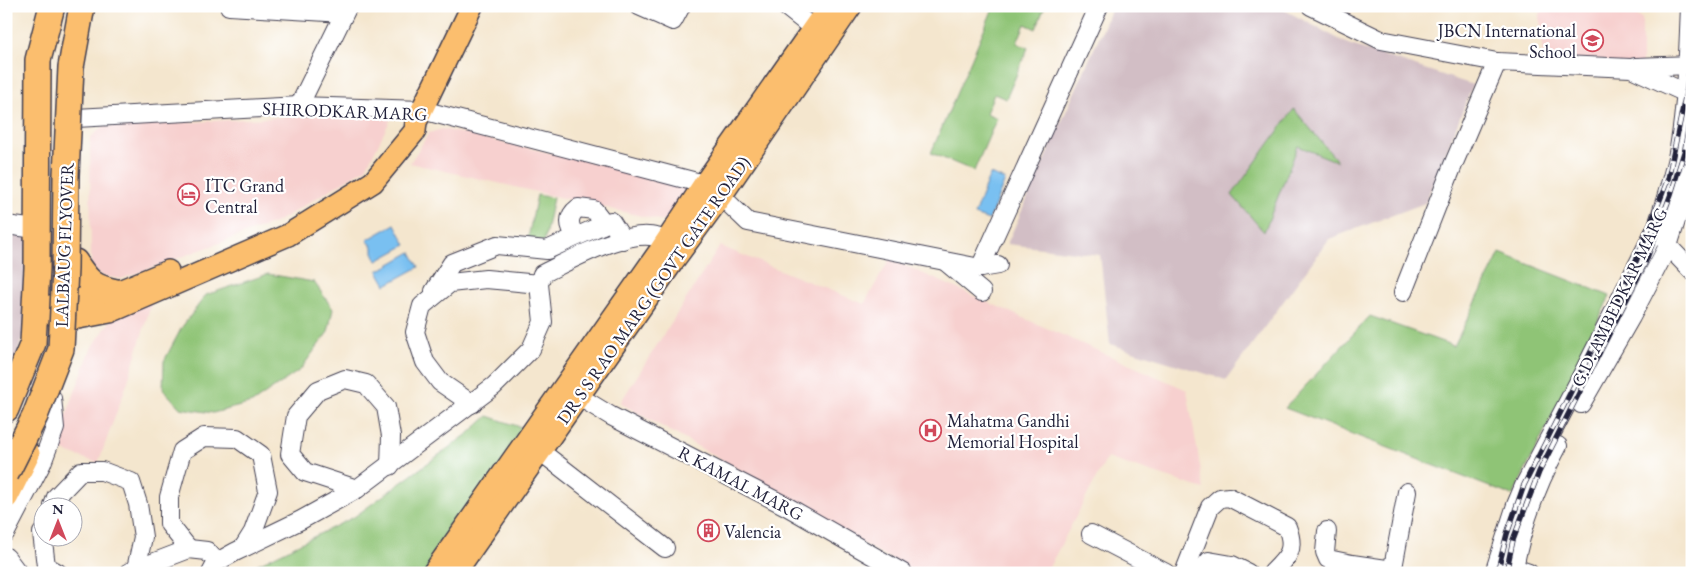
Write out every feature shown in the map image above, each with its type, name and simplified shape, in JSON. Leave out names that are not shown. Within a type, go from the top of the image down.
[{"type":"highway","points":[[6,409],[32,343],[37,268],[38,60],[52,6]]},
{"type":"highway","name":"LALBAUG FLYOVER","points":[[6,461],[29,414],[54,350],[58,274],[59,66],[69,6]]},
{"type":"highway","name":"LALBAUG FLYOVER","points":[[6,474],[35,416],[61,349],[71,67],[82,6]]},
{"type":"highway","points":[[6,496],[44,419],[70,351],[75,262],[76,118],[79,64],[92,6]]},
{"type":"highway","points":[[75,262],[85,278],[104,289],[111,300]]},
{"type":"main road","points":[[35,310],[73,310],[111,300],[280,228],[322,208],[368,174],[406,123],[419,116],[472,6]]},
{"type":"main road","points":[[820,34],[828,6]]},
{"type":"main road","name":"DR S S RAO MARG (GOVT GATE ROAD)","points":[[455,573],[540,451],[571,392],[674,260],[713,190],[820,34],[851,6]]},
{"type":"main road","points":[[432,573],[571,392],[663,247],[713,190]]},
{"type":"street","points":[[229,6],[346,10],[299,106]]},
{"type":"street","points":[[639,6],[673,20],[681,6]]},
{"type":"street","points":[[980,268],[1099,6]]},
{"type":"street","points":[[1311,6],[1382,40],[1497,62],[1631,68],[1690,65]]},
{"type":"street","name":"G.D. AMBEDKAR MARG","points":[[1494,573],[1516,505],[1536,478],[1580,379],[1657,226],[1666,200],[1678,149],[1690,65],[1690,6]]},
{"type":"street","points":[[790,8],[820,34]]},
{"type":"street","points":[[1403,292],[1453,165],[1497,62]]},
{"type":"street","points":[[1631,68],[1686,93]]},
{"type":"street","name":"SHIRODKAR MARG","points":[[76,118],[299,106],[419,116],[713,190]]},
{"type":"street","points":[[1519,571],[1520,540],[1529,512],[1536,478],[1552,457],[1668,246],[1692,170]]},
{"type":"street","points":[[713,190],[748,222],[945,262],[980,268],[998,265]]},
{"type":"street","points":[[578,236],[571,228],[570,219],[572,213],[578,208],[594,210],[601,219],[602,225]]},
{"type":"street","points":[[428,301],[452,263],[497,245],[546,250],[611,221],[629,238]]},
{"type":"street","points":[[6,225],[36,229]]},
{"type":"street","points":[[1657,226],[1668,246],[1692,271]]},
{"type":"street","points":[[131,571],[189,549],[206,551],[214,568],[243,548],[301,520],[358,489],[472,404],[494,386],[531,349],[543,322],[539,284],[542,274],[607,243],[629,238],[663,247]]},
{"type":"street","points":[[945,262],[982,292]]},
{"type":"street","points":[[472,404],[440,382],[424,362],[415,332],[422,306],[450,283],[486,279],[539,284]]},
{"type":"street","points":[[358,489],[306,472],[290,454],[296,416],[318,390],[345,379],[366,384],[386,406],[391,436],[390,466]]},
{"type":"street","name":"R KAMAL MARG","points":[[571,392],[611,416],[786,506],[903,573]]},
{"type":"street","points":[[6,532],[42,462],[55,428],[52,398]]},
{"type":"street","points":[[189,549],[169,524],[169,498],[182,451],[204,436],[237,438],[261,455],[268,491],[252,532],[243,548]]},
{"type":"street","points":[[540,451],[665,548]]},
{"type":"street","points":[[57,496],[81,471],[102,471],[131,482],[138,504],[144,536],[131,571]]},
{"type":"street","points":[[1327,531],[1325,552],[1328,559],[1392,571],[1407,492]]},
{"type":"street","points":[[1184,573],[1210,506],[1220,498],[1229,498],[1287,527],[1292,538],[1288,558],[1272,573]]},
{"type":"street","points":[[1091,534],[1166,573]]},
{"type":"street","points":[[44,546],[46,566],[58,573]]},
{"type":"street","points":[[6,557],[18,573]]},
{"type":"street","points":[[1199,573],[1209,561],[1232,565],[1248,573]]},
{"type":"shaded area","points":[[1113,6],[1277,6],[1348,44],[1473,85],[1425,203],[1329,239],[1226,380],[1110,344],[1100,255],[1007,244]]},
{"type":"shaded area","name":"JBCN International School","points":[[1547,6],[1585,6],[1624,11],[1642,18],[1642,71],[1543,63],[1540,14]]},
{"type":"shaded area","points":[[395,111],[366,168],[277,222],[121,279],[103,276],[91,267],[90,138],[102,127]]},
{"type":"shaded area","points":[[442,129],[688,183],[692,194],[672,223],[410,163],[429,133]]},
{"type":"shaded area","points":[[6,231],[29,234],[26,323],[6,394]]},
{"type":"shaded area","name":"Mahatma Gandhi Memorial Hospital","points":[[720,246],[864,304],[890,259],[1187,390],[1204,489],[1107,458],[1046,573],[917,573],[847,535],[811,510],[620,403]]},
{"type":"shaded area","points":[[153,298],[128,381],[98,463],[54,448],[91,349],[113,317]]},
{"type":"green space","points":[[994,6],[1045,6],[1036,29],[1025,24],[1017,43],[1028,48],[1006,99],[994,94],[986,113],[997,118],[974,171],[931,153]]},
{"type":"green space","points":[[1294,109],[1338,162],[1298,146],[1264,232],[1232,195]]},
{"type":"green space","points":[[537,195],[553,198],[544,242],[528,238]]},
{"type":"green space","points":[[1500,253],[1610,296],[1513,496],[1285,408],[1370,316],[1454,346]]},
{"type":"green space","points":[[268,274],[314,282],[333,309],[328,332],[300,370],[252,403],[213,413],[180,408],[163,389],[164,361],[182,327],[206,295]]},
{"type":"green space","points":[[488,416],[532,431],[427,573],[267,573],[248,569],[354,517],[469,433]]},
{"type":"water","points":[[990,174],[1005,180],[989,220],[974,215]]},
{"type":"water","points":[[395,224],[406,245],[377,261],[373,247],[367,240]]},
{"type":"water","points":[[411,252],[419,267],[386,285],[378,271]]},
{"type":"railway","points":[[1497,573],[1507,534],[1524,485],[1635,264],[1668,179],[1687,88],[1692,46]]},
{"type":"railway","points":[[1506,573],[1513,540],[1539,472],[1645,263],[1671,194],[1685,149],[1692,105]]},
{"type":"place","name":"JBCN International School","points":[[1592,40]]},
{"type":"place","name":"ITC Grand Central","points":[[189,195]]},
{"type":"place","name":"Mahatma Gandhi Memorial Hospital","points":[[931,430]]},
{"type":"place","name":"Valencia","points":[[708,531]]}]
